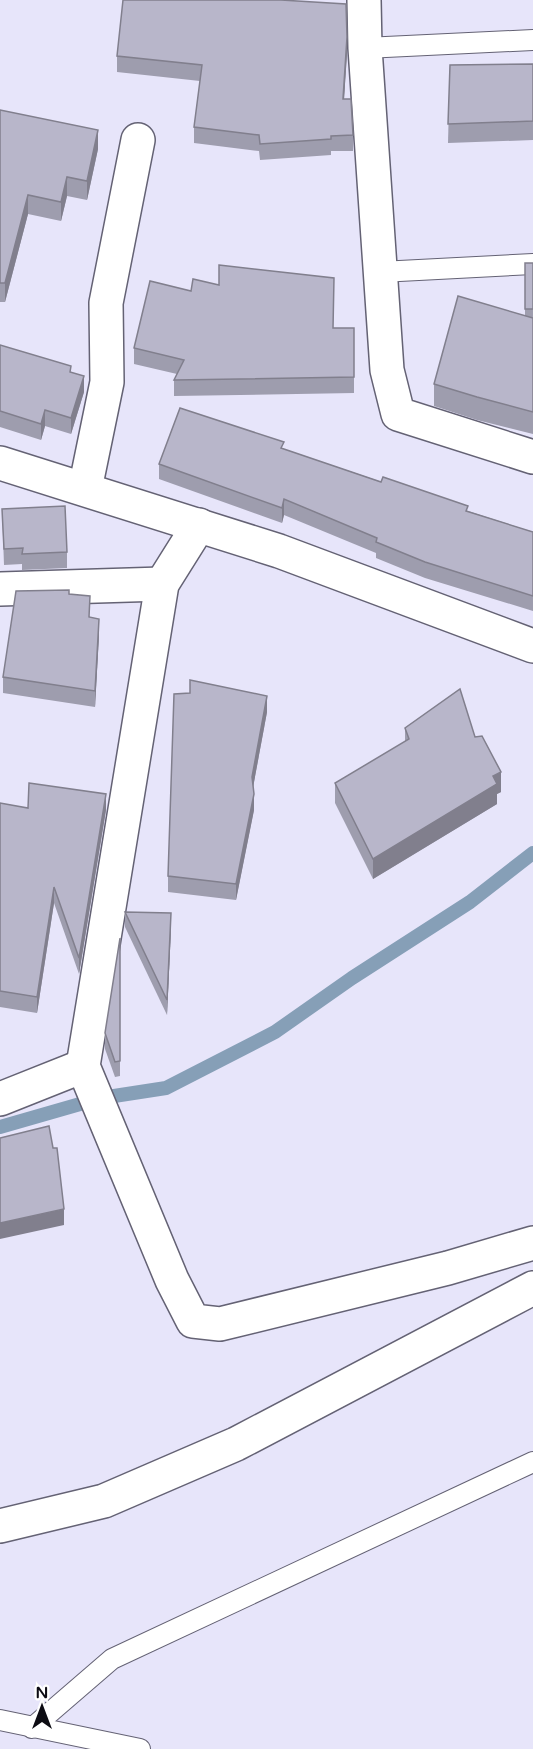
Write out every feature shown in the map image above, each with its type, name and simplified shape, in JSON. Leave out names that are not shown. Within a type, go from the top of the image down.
[{"type":"street","points":[[364,0],[364,48],[387,370],[398,414],[533,457]]},
{"type":"street","points":[[85,489],[107,382],[106,303],[138,140]]},
{"type":"street","points":[[0,463],[279,551],[533,646]]},
{"type":"street","points":[[199,525],[162,584],[87,1077],[172,1280],[193,1321],[220,1324],[448,1268],[533,1243]]},
{"type":"street","points":[[0,590],[162,584]]},
{"type":"street","points":[[0,1099],[87,1077]]},
{"type":"street","points":[[0,1526],[104,1501],[236,1444],[533,1288]]},
{"type":"lane","points":[[364,48],[533,40]]},
{"type":"lane","points":[[380,272],[533,264]]},
{"type":"lane","points":[[32,1728],[111,1659],[533,1462]]},
{"type":"lane","points":[[0,1720],[140,1749]]},
{"type":"building","points":[[123,0],[281,0],[346,4],[347,37],[343,99],[351,99],[353,135],[331,136],[331,139],[260,144],[259,135],[194,127],[202,65],[117,56]]},
{"type":"building","points":[[533,64],[533,121],[448,124],[450,65]]},
{"type":"building","points":[[0,110],[98,130],[87,181],[67,177],[61,202],[28,195],[5,283],[0,283]]},
{"type":"building","points":[[525,263],[533,263],[533,309],[525,309]]},
{"type":"building","points":[[219,265],[334,278],[333,328],[354,328],[354,377],[174,380],[184,360],[134,348],[150,281],[191,291],[193,279],[219,285]]},
{"type":"building","points":[[458,296],[533,318],[533,412],[434,384]]},
{"type":"building","points":[[0,345],[71,366],[70,372],[84,376],[71,418],[45,410],[41,424],[0,411]]},
{"type":"building","points":[[180,408],[284,442],[281,448],[381,482],[383,477],[468,506],[466,511],[533,532],[533,596],[425,562],[376,542],[377,538],[284,499],[282,508],[159,464]]},
{"type":"building","points":[[65,506],[67,552],[22,554],[23,548],[4,549],[2,509]]},
{"type":"building","points":[[69,590],[69,594],[90,596],[89,617],[99,619],[95,691],[3,677],[16,591]]},
{"type":"building","points":[[190,680],[267,696],[252,777],[254,794],[236,884],[168,876],[174,694],[190,693]]},
{"type":"building","points":[[460,689],[475,737],[482,736],[501,772],[493,776],[497,784],[373,859],[335,783],[409,739],[405,728]]},
{"type":"building","points":[[29,783],[106,794],[79,958],[54,887],[37,997],[0,991],[0,803],[28,808]]},
{"type":"building","points":[[125,912],[171,913],[167,1000]]},
{"type":"building","points":[[120,938],[120,1061],[115,1062],[105,1033]]},
{"type":"building","points":[[49,1126],[53,1148],[57,1148],[64,1209],[0,1223],[0,1138]]},
{"type":"waterway","points":[[0,1127],[101,1098],[166,1088],[275,1032],[352,978],[470,902],[533,853]]}]
